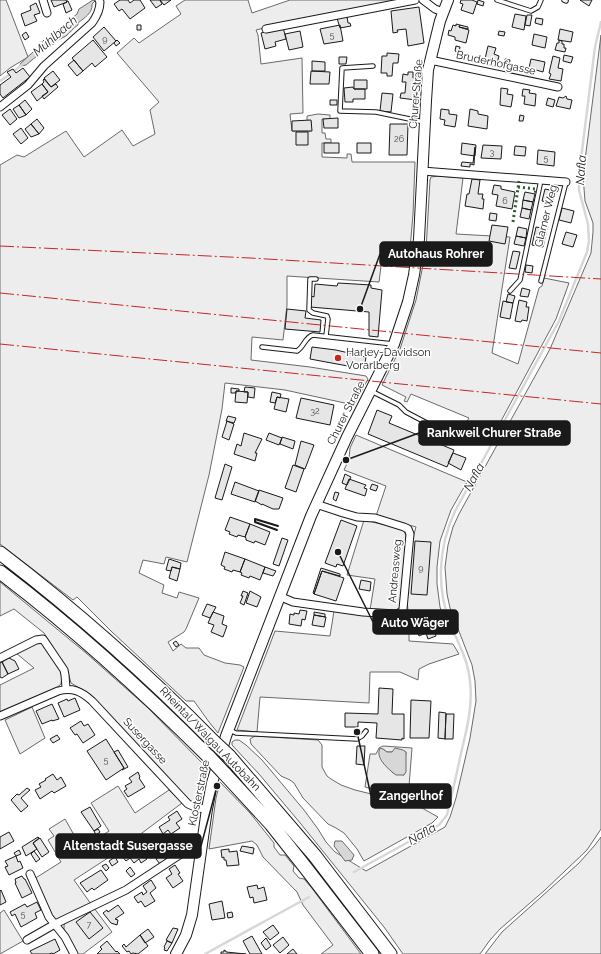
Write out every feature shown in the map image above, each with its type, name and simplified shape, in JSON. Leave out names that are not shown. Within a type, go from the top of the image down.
[{"type":"highway","name":"Rheintal/Walgau Autobahn","points":[[0,553],[52,593],[110,642],[162,690],[315,856],[390,954]]},
{"type":"highway","name":"Rheintal/Walgau Autobahn","points":[[0,572],[43,605],[162,709],[218,752],[224,773],[281,837],[372,954]]},
{"type":"main road","name":"Churer Straße","points":[[218,752],[228,730],[316,504],[347,437],[394,344],[408,302],[419,239],[430,60],[448,0]]},
{"type":"main road","name":"Klosterstraße","points":[[176,954],[186,935],[192,914],[206,809],[218,752]]},
{"type":"street","points":[[43,0],[46,13]]},
{"type":"street","points":[[266,29],[415,0]]},
{"type":"street","points":[[423,0],[435,9],[444,12]]},
{"type":"street","points":[[0,108],[28,85],[44,66],[92,23],[97,17],[100,1]]},
{"type":"street","name":"Bruderhofgasse","points":[[430,60],[558,88]]},
{"type":"street","name":"Glarner Weg","points":[[422,171],[566,182]]},
{"type":"street","name":"Andreasweg","points":[[279,596],[293,602],[363,612],[396,614],[402,612],[410,534],[408,529],[375,518],[357,517],[316,504]]},
{"type":"street","points":[[0,658],[41,638],[45,641],[66,675],[66,688],[0,716]]},
{"type":"street","name":"Susergasse","points":[[66,688],[78,691],[92,701],[188,804],[197,808],[206,809]]},
{"type":"street","points":[[27,940],[55,924],[126,890],[190,848],[202,847]]},
{"type":"street","points":[[30,874],[50,917],[65,937],[74,954]]},
{"type":"lane","points":[[497,0],[531,11],[538,7],[541,0]]},
{"type":"lane","points":[[373,66],[342,68],[340,111],[376,112],[425,122]]},
{"type":"lane","name":"Glarner Weg","points":[[510,291],[520,280],[541,180]]},
{"type":"lane","name":"Glarner Weg","points":[[541,280],[566,182]]},
{"type":"lane","points":[[316,280],[310,279],[309,310],[313,313],[327,316],[326,336]]},
{"type":"lane","points":[[262,347],[297,351],[300,350],[310,336],[313,335],[394,344]]},
{"type":"lane","points":[[370,391],[399,405],[406,412],[458,440]]},
{"type":"lane","points":[[228,730],[243,733],[334,738],[356,738],[362,736],[366,731]]},
{"type":"shaded area","points":[[0,0],[6,0],[28,57],[0,76]]},
{"type":"shaded area","points":[[185,0],[248,0],[252,13],[290,0],[405,0],[256,30],[258,35],[261,64],[302,58],[303,113],[290,114],[292,131],[311,131],[311,121],[307,120],[307,116],[318,114],[330,115],[330,119],[322,119],[322,133],[325,133],[326,139],[331,139],[331,143],[322,143],[322,157],[347,158],[347,154],[351,154],[352,162],[415,162],[409,261],[382,258],[379,282],[287,276],[287,305],[283,340],[252,337],[251,360],[366,376],[368,379],[354,405],[285,390],[225,383],[222,409],[209,475],[187,562],[166,557],[164,564],[143,560],[139,573],[164,585],[162,593],[177,598],[179,592],[199,598],[184,632],[168,642],[173,651],[181,644],[186,648],[199,648],[204,655],[225,663],[244,667],[218,733],[194,701],[186,701],[77,597],[73,600],[0,544],[0,165],[17,155],[24,157],[66,131],[84,157],[122,130],[133,146],[155,134],[150,110],[159,102],[117,53],[134,38],[139,43],[181,14],[176,6]]},
{"type":"shaded area","points":[[601,35],[601,829],[587,850],[545,890],[500,929],[480,954],[403,954],[384,927],[301,824],[259,774],[232,745],[232,742],[239,740],[262,760],[304,810],[326,842],[335,852],[366,871],[445,827],[456,798],[470,738],[476,701],[475,681],[472,665],[450,608],[447,594],[445,567],[448,545],[453,527],[459,514],[550,349],[591,253],[593,223],[585,201],[583,176]]},
{"type":"shaded area","points":[[438,176],[463,178],[456,234],[510,237],[492,353],[518,364],[539,288],[542,286],[544,278],[569,283],[556,319],[494,434],[467,421],[469,418],[411,394],[407,402],[404,401],[406,397],[382,385],[400,349],[416,300],[426,250],[430,180],[431,177]]},
{"type":"shaded area","points":[[356,435],[467,482],[451,510],[440,541],[437,584],[440,607],[444,619],[415,618],[408,610],[407,600],[411,545],[416,527],[376,516],[386,486],[344,470],[349,459],[350,448]]},
{"type":"shaded area","points":[[364,520],[398,528],[403,530],[406,535],[401,603],[400,607],[396,610],[370,610],[375,579],[347,575]]},
{"type":"shaded area","points":[[0,582],[86,653],[147,707],[206,767],[197,802],[190,801],[86,692],[71,683],[68,672],[44,633],[14,609],[0,616]]},
{"type":"shaded area","points":[[334,611],[409,618],[409,641],[453,644],[459,654],[419,669],[418,680],[400,672],[370,672],[369,703],[260,697],[257,732],[237,730],[275,631],[330,636]]},
{"type":"shaded area","points":[[38,642],[43,643],[61,670],[61,684],[55,689],[0,713],[0,685],[34,668],[16,653]]},
{"type":"shaded area","points":[[32,707],[45,738],[20,754],[5,720]]},
{"type":"shaded area","points":[[255,736],[318,740],[322,745],[322,767],[327,776],[331,779],[341,785],[355,790],[412,804],[438,817],[432,823],[364,861],[357,849],[344,833],[328,824],[303,798],[294,783],[281,776],[251,744],[250,739]]},
{"type":"shaded area","points":[[383,746],[412,748],[408,799],[365,787],[370,754],[376,754],[379,748]],"holes":[[[383,749],[387,752],[406,752],[404,775],[393,773],[384,763]]]},
{"type":"shaded area","points":[[220,782],[250,813],[274,843],[274,847],[280,855],[285,855],[294,866],[293,871],[299,878],[304,879],[311,887],[361,954],[321,954],[333,945],[303,905],[297,892],[263,857],[257,845],[252,841],[209,849],[216,798]]},
{"type":"shaded area","points":[[118,786],[135,813],[169,790],[182,803],[114,854],[74,880],[91,904],[57,921],[52,917],[34,879],[61,862],[48,840],[54,836],[49,829],[65,819],[82,849],[109,831],[91,803]]},
{"type":"shaded area","points":[[601,837],[601,954],[485,954],[502,932],[579,863]]},
{"type":"shaded area","points":[[94,908],[112,932],[83,954],[76,954],[64,931],[64,925],[67,921]]},
{"type":"shaded area","points":[[4,910],[23,941],[0,954],[0,913]]},
{"type":"water","points":[[93,0],[95,1],[92,4],[90,13],[78,23],[75,28],[66,36],[50,45],[26,65],[21,66],[20,64],[77,14],[79,9]]},
{"type":"water","points":[[380,748],[387,752],[392,752],[395,748],[406,752],[406,772],[404,775],[396,775],[386,766],[379,756]]},
{"type":"water","points":[[335,841],[342,841],[354,855],[352,860],[345,861],[334,846]]},
{"type":"building","points":[[51,0],[66,0],[67,2],[54,7]]},
{"type":"building","points":[[120,0],[128,0],[130,3],[134,0],[140,0],[145,8],[130,19],[122,9],[119,11],[114,4]]},
{"type":"building","points":[[150,0],[160,0],[162,4],[156,8]]},
{"type":"building","points":[[160,0],[171,0],[164,5]]},
{"type":"building","points":[[461,0],[472,0],[477,2],[473,14],[461,10],[463,4],[460,3]]},
{"type":"building","points":[[478,0],[484,2],[483,6],[477,4]]},
{"type":"building","points":[[580,0],[592,0],[589,6]]},
{"type":"building","points":[[67,1],[72,10],[66,13],[63,4]]},
{"type":"building","points":[[36,3],[40,13],[34,15],[37,21],[25,26],[21,14],[31,10],[30,6]]},
{"type":"building","points":[[419,7],[424,43],[408,46],[406,29],[397,30],[398,32],[393,33],[391,11]]},
{"type":"building","points":[[515,14],[526,16],[524,30],[512,27]]},
{"type":"building","points":[[527,15],[532,15],[530,26],[525,25]]},
{"type":"building","points":[[347,17],[348,23],[350,23],[351,26],[340,28],[337,18]]},
{"type":"building","points":[[536,18],[543,19],[542,25],[535,23]]},
{"type":"building","points":[[456,24],[460,25],[459,27],[469,30],[466,43],[455,40],[455,37],[448,35],[449,30],[451,31],[453,25],[456,26]]},
{"type":"building","points":[[137,25],[141,25],[141,30],[137,30]]},
{"type":"building","points":[[340,25],[343,41],[324,44],[320,29]]},
{"type":"building","points":[[460,25],[468,27],[468,29],[459,27]]},
{"type":"building","points":[[104,27],[116,41],[104,51],[93,37]]},
{"type":"building","points":[[283,27],[286,39],[275,42],[276,46],[265,49],[261,33]]},
{"type":"building","points":[[560,29],[573,32],[571,42],[558,40]]},
{"type":"building","points":[[300,31],[303,47],[289,50],[285,34]]},
{"type":"building","points":[[499,31],[505,32],[504,36],[498,35]]},
{"type":"building","points":[[26,32],[29,37],[25,40],[22,35]]},
{"type":"building","points":[[534,34],[547,37],[545,48],[532,45]]},
{"type":"building","points":[[93,40],[107,57],[95,67],[92,63],[83,71],[72,58]]},
{"type":"building","points":[[117,40],[120,43],[116,46],[114,43]]},
{"type":"building","points":[[559,40],[562,41],[564,48],[566,48],[565,52],[555,50]]},
{"type":"building","points":[[456,46],[460,47],[459,53],[455,51]]},
{"type":"building","points":[[488,46],[496,48],[494,54],[499,56],[496,67],[486,64],[487,59],[485,59]]},
{"type":"building","points":[[387,53],[399,54],[398,63],[393,63],[392,76],[387,76],[387,73],[381,73],[382,56],[387,56]]},
{"type":"building","points":[[564,55],[573,57],[571,63],[563,61]]},
{"type":"building","points":[[553,56],[560,58],[558,68],[563,69],[561,81],[549,79]]},
{"type":"building","points":[[339,57],[347,57],[346,64],[339,64]]},
{"type":"building","points":[[505,59],[510,60],[509,66],[504,65]]},
{"type":"building","points":[[531,59],[545,62],[543,72],[529,68]]},
{"type":"building","points":[[74,60],[83,71],[77,76],[68,65]]},
{"type":"building","points":[[312,61],[325,62],[325,71],[312,71]]},
{"type":"building","points":[[23,68],[30,77],[3,98],[0,94],[0,85],[11,77],[7,72],[13,69],[16,73]]},
{"type":"building","points":[[53,71],[60,80],[51,87],[44,78]]},
{"type":"building","points":[[311,71],[330,72],[329,84],[310,84]]},
{"type":"building","points":[[408,72],[413,72],[413,78],[419,78],[416,100],[400,98],[401,93],[405,93],[406,82],[402,82],[403,74],[408,75]]},
{"type":"building","points":[[44,79],[51,87],[56,84],[58,87],[44,99],[42,96],[48,92],[42,84]]},
{"type":"building","points":[[354,80],[367,80],[367,89],[354,89]]},
{"type":"building","points":[[42,84],[48,92],[37,101],[31,92]]},
{"type":"building","points":[[353,87],[354,89],[365,89],[365,99],[353,99],[353,102],[345,102],[344,88]]},
{"type":"building","points":[[501,88],[508,89],[507,94],[513,95],[511,107],[500,105]]},
{"type":"building","points":[[523,89],[530,90],[529,93],[536,94],[535,106],[524,104],[525,96],[522,96]]},
{"type":"building","points":[[382,93],[393,94],[391,112],[380,111]]},
{"type":"building","points":[[566,96],[567,99],[572,100],[570,109],[556,106],[559,97],[563,98]]},
{"type":"building","points":[[548,98],[555,100],[553,107],[546,105]]},
{"type":"building","points":[[25,100],[32,109],[26,115],[19,105]]},
{"type":"building","points":[[330,100],[337,100],[337,105],[330,105]]},
{"type":"building","points":[[19,105],[26,115],[19,118],[13,109]]},
{"type":"building","points":[[10,109],[17,119],[10,125],[2,115]]},
{"type":"building","points":[[441,109],[449,110],[449,114],[457,115],[455,127],[444,125],[445,120],[440,119]]},
{"type":"building","points":[[470,109],[478,111],[478,114],[488,116],[487,129],[468,126]]},
{"type":"building","points":[[520,115],[524,116],[523,121],[519,121]]},
{"type":"building","points":[[338,118],[338,128],[324,128],[323,119]]},
{"type":"building","points":[[37,119],[44,128],[39,134],[31,124]]},
{"type":"building","points":[[311,120],[312,131],[292,131],[292,121]]},
{"type":"building","points":[[31,124],[39,134],[31,137],[25,129]]},
{"type":"building","points":[[390,124],[408,124],[407,155],[389,155]]},
{"type":"building","points":[[21,128],[28,138],[21,144],[13,134]]},
{"type":"building","points":[[296,132],[308,132],[308,145],[296,145]]},
{"type":"building","points":[[324,143],[339,143],[339,153],[324,153]]},
{"type":"building","points":[[357,143],[371,143],[371,153],[357,153]]},
{"type":"building","points":[[462,143],[476,145],[475,156],[461,154]]},
{"type":"building","points":[[483,145],[502,146],[501,159],[481,158]]},
{"type":"building","points":[[515,146],[526,147],[525,156],[514,155]]},
{"type":"building","points":[[475,147],[474,165],[470,164],[470,167],[461,166],[462,162],[473,163]]},
{"type":"building","points":[[538,150],[555,152],[554,166],[537,164]]},
{"type":"building","points":[[472,179],[480,180],[478,194],[483,194],[483,209],[465,206]]},
{"type":"building","points":[[494,185],[501,186],[501,189],[515,192],[512,209],[496,206],[498,195],[492,194]]},
{"type":"building","points":[[545,189],[555,191],[552,203],[542,201]]},
{"type":"building","points":[[525,192],[535,194],[533,202],[523,200]]},
{"type":"building","points":[[523,200],[533,202],[531,210],[522,208]]},
{"type":"building","points":[[522,208],[531,210],[529,219],[520,217]]},
{"type":"building","points":[[562,208],[574,211],[571,223],[559,220]]},
{"type":"building","points":[[490,213],[497,214],[496,221],[489,220]]},
{"type":"building","points":[[492,225],[508,227],[505,244],[489,241]]},
{"type":"building","points":[[518,227],[527,229],[526,238],[516,236]]},
{"type":"building","points":[[536,227],[547,229],[543,247],[532,245]]},
{"type":"building","points":[[566,232],[577,235],[573,247],[562,244]]},
{"type":"building","points":[[516,236],[526,238],[524,246],[514,244]]},
{"type":"building","points":[[513,251],[520,252],[516,269],[509,268]]},
{"type":"building","points":[[526,265],[533,266],[532,273],[525,272]]},
{"type":"building","points":[[338,283],[371,285],[371,288],[382,290],[378,337],[369,336],[369,312],[310,307],[311,296],[314,297],[315,284],[337,286]]},
{"type":"building","points":[[522,288],[530,290],[528,297],[520,296]]},
{"type":"building","points":[[508,294],[515,296],[513,303],[506,302]]},
{"type":"building","points":[[519,300],[527,302],[526,307],[529,307],[527,321],[515,321]]},
{"type":"building","points":[[503,301],[513,303],[510,319],[500,317]]},
{"type":"building","points":[[287,309],[306,311],[305,318],[321,320],[320,332],[285,329]]},
{"type":"building","name":"Harley-Davidson Vorarlberg","points":[[312,347],[336,350],[366,357],[364,369],[310,359]]},
{"type":"building","points":[[245,387],[255,388],[254,398],[248,397],[248,392],[244,392]]},
{"type":"building","points":[[231,388],[239,389],[239,391],[236,391],[236,393],[231,393]]},
{"type":"building","points":[[236,391],[248,392],[247,403],[235,402]]},
{"type":"building","points":[[272,392],[281,394],[280,398],[277,397],[275,403],[270,402]]},
{"type":"building","points":[[277,397],[289,399],[286,412],[274,409]]},
{"type":"building","points":[[301,398],[334,405],[330,425],[296,418]]},
{"type":"building","points":[[377,410],[392,416],[389,423],[454,450],[447,467],[368,434]]},
{"type":"building","points":[[228,416],[236,418],[234,423],[226,421]]},
{"type":"building","points":[[227,421],[234,424],[229,440],[222,437]]},
{"type":"building","points":[[244,433],[262,439],[255,453],[257,453],[255,461],[234,454],[237,444],[241,446]]},
{"type":"building","points":[[269,433],[282,438],[279,445],[266,440]]},
{"type":"building","points":[[282,437],[295,441],[293,449],[280,444]]},
{"type":"building","points":[[301,441],[314,445],[305,469],[295,465]]},
{"type":"building","points":[[453,453],[466,458],[461,470],[448,463]]},
{"type":"building","points":[[225,464],[232,467],[222,500],[215,498]]},
{"type":"building","points":[[293,465],[304,469],[296,492],[285,488]]},
{"type":"building","points":[[345,474],[351,477],[347,485],[342,483]]},
{"type":"building","points":[[349,479],[366,485],[364,488],[367,489],[365,496],[345,489]]},
{"type":"building","points":[[235,482],[259,491],[255,502],[231,494]]},
{"type":"building","points":[[372,484],[378,486],[376,491],[370,489]]},
{"type":"building","points":[[259,490],[283,498],[279,509],[273,509],[255,501]]},
{"type":"building","points":[[335,492],[339,493],[336,501],[333,499]]},
{"type":"building","points":[[230,517],[250,524],[245,537],[238,535],[237,537],[229,534],[230,532],[225,530]]},
{"type":"building","points":[[341,520],[357,526],[343,566],[337,564],[336,567],[325,563]]},
{"type":"building","points":[[250,524],[270,532],[265,545],[255,541],[254,543],[246,540],[245,537]]},
{"type":"building","points":[[282,538],[288,540],[279,566],[273,564]]},
{"type":"building","points":[[415,541],[431,542],[427,595],[411,594]]},
{"type":"building","points":[[225,552],[245,559],[240,572],[233,570],[232,572],[224,569],[225,567],[221,565]]},
{"type":"building","points":[[169,559],[181,563],[180,569],[172,567],[171,571],[166,570]]},
{"type":"building","points":[[245,559],[265,567],[260,580],[250,576],[249,578],[241,575],[242,573],[240,572]]},
{"type":"building","points":[[172,567],[180,569],[177,581],[169,578]]},
{"type":"building","points":[[265,567],[276,571],[273,576],[263,573]]},
{"type":"building","points":[[321,568],[340,574],[340,576],[322,571],[314,594],[313,593]]},
{"type":"building","points":[[322,571],[344,578],[336,601],[314,594]]},
{"type":"building","points":[[361,580],[371,582],[370,591],[359,589]]},
{"type":"building","points":[[243,591],[248,593],[244,605],[240,603],[243,596],[241,596]]},
{"type":"building","points":[[250,591],[261,597],[257,607],[246,603]]},
{"type":"building","points":[[207,604],[216,607],[210,618],[202,615]]},
{"type":"building","points":[[300,610],[307,611],[305,620],[302,619],[301,626],[289,624],[290,614],[299,614]]},
{"type":"building","points":[[213,612],[224,616],[222,624],[227,626],[223,637],[211,632],[214,625],[208,623]]},
{"type":"building","points":[[314,612],[325,614],[325,617],[314,615]]},
{"type":"building","points":[[314,615],[326,617],[324,627],[312,625]]},
{"type":"building","points":[[429,621],[433,630],[419,636],[415,626]]},
{"type":"building","points":[[434,630],[436,636],[428,639],[426,633]]},
{"type":"building","points":[[176,641],[179,645],[176,647],[173,643]]},
{"type":"building","points":[[9,658],[15,661],[19,669],[8,674],[2,662]]},
{"type":"building","points":[[2,662],[8,674],[2,678],[0,677],[0,663]]},
{"type":"building","points":[[379,688],[393,689],[392,714],[404,714],[404,739],[402,738],[402,740],[376,738],[377,723],[358,722],[358,727],[345,727],[345,713],[378,714]]},
{"type":"building","points":[[75,698],[80,710],[64,717],[58,703],[67,699],[68,701]]},
{"type":"building","points":[[411,700],[431,701],[429,738],[410,738]]},
{"type":"building","points":[[52,704],[59,719],[42,724],[36,711]]},
{"type":"building","points":[[439,712],[446,713],[445,739],[438,738]]},
{"type":"building","points":[[446,714],[454,714],[453,739],[445,739]]},
{"type":"building","points":[[81,721],[84,726],[88,724],[95,735],[83,743],[77,734],[75,735],[70,728]]},
{"type":"building","points":[[57,735],[60,739],[53,743],[50,739]]},
{"type":"building","points":[[106,739],[124,768],[106,780],[87,751]]},
{"type":"building","points":[[357,746],[365,746],[364,765],[356,764]]},
{"type":"building","points":[[118,750],[128,767],[122,770],[124,768],[114,752]]},
{"type":"building","points":[[138,772],[139,778],[145,787],[128,797],[124,791],[127,789],[125,786],[132,782],[129,778]]},
{"type":"building","points":[[53,774],[57,780],[61,777],[66,786],[54,793],[52,791],[40,799],[35,790],[41,787],[39,784]]},
{"type":"building","points":[[27,788],[30,790],[21,798],[28,806],[21,812],[11,800]]},
{"type":"building","points":[[90,807],[101,826],[94,831],[81,812]]},
{"type":"building","points":[[177,811],[182,819],[176,823],[180,828],[171,834],[168,830],[163,834],[159,827],[170,820],[168,817]]},
{"type":"building","points":[[98,829],[100,832],[96,835],[94,831]]},
{"type":"building","points":[[9,832],[14,841],[0,849],[0,837]]},
{"type":"building","points":[[38,837],[39,838],[33,843],[37,849],[26,856],[22,847]]},
{"type":"building","points":[[40,838],[49,852],[42,857],[33,843]]},
{"type":"building","points":[[137,846],[147,859],[141,863],[139,859],[134,863],[130,858],[126,861],[121,855],[126,851],[128,853]]},
{"type":"building","points":[[242,846],[254,848],[253,854],[240,851]]},
{"type":"building","points":[[229,849],[229,852],[237,851],[239,865],[227,866],[226,860],[224,860],[224,857],[222,858],[221,850]]},
{"type":"building","points":[[19,850],[21,854],[16,856],[14,853]]},
{"type":"building","points":[[34,851],[40,859],[36,862],[31,854]]},
{"type":"building","points":[[163,854],[166,859],[160,864],[156,859]]},
{"type":"building","points":[[16,856],[18,862],[20,861],[23,868],[9,875],[5,867],[8,866],[5,861]]},
{"type":"building","points":[[115,857],[118,862],[112,866],[109,861]]},
{"type":"building","points":[[106,864],[109,868],[106,871],[102,866]]},
{"type":"building","points":[[175,865],[180,873],[178,874],[183,881],[173,888],[166,878],[172,874],[169,869]]},
{"type":"building","points":[[130,867],[135,874],[131,877],[126,871]]},
{"type":"building","points":[[101,870],[108,880],[94,890],[92,888],[87,892],[80,883]]},
{"type":"building","points":[[22,876],[32,893],[22,898],[15,883],[15,879]]},
{"type":"building","points":[[151,880],[156,888],[150,893],[155,901],[145,907],[141,901],[138,903],[134,897],[142,892],[143,895],[147,892],[143,886]]},
{"type":"building","points":[[257,885],[258,889],[264,887],[267,900],[254,903],[253,897],[250,898],[247,887]]},
{"type":"building","points":[[1,890],[6,902],[0,905],[0,891]]},
{"type":"building","points":[[222,901],[225,918],[212,920],[209,904]]},
{"type":"building","points":[[37,902],[41,910],[35,913],[37,918],[21,927],[15,914],[12,916],[10,912],[25,904],[27,907]]},
{"type":"building","points":[[118,905],[124,913],[115,919],[118,920],[117,925],[111,923],[103,913],[107,910],[108,912]]},
{"type":"building","points":[[90,912],[103,928],[89,939],[76,922]]},
{"type":"building","points":[[232,912],[233,917],[228,918],[227,913]]},
{"type":"building","points":[[273,925],[279,933],[270,940],[263,932]]},
{"type":"building","points":[[173,928],[178,929],[172,943],[166,940]]},
{"type":"building","points":[[148,929],[154,937],[145,943],[140,935]]},
{"type":"building","points":[[140,935],[148,946],[138,954],[131,954],[129,951],[127,952],[122,946],[124,944],[126,947]]},
{"type":"building","points":[[252,936],[262,954],[250,954],[243,941]]},
{"type":"building","points":[[283,937],[289,945],[280,953],[273,945]]},
{"type":"building","points":[[266,938],[271,946],[266,950],[261,943]]},
{"type":"building","points":[[55,939],[60,950],[53,954],[32,954],[30,951]]},
{"type":"building","points":[[107,941],[116,952],[117,951],[120,954],[97,954],[102,949],[100,947]]},
{"type":"building","points":[[167,941],[172,943],[167,951],[164,950],[164,947]]},
{"type":"building","points":[[293,949],[297,954],[287,954]]},
{"type":"building","points":[[224,950],[226,952],[246,954],[221,954]]},
{"type":"waterway","name":"Nafla","points":[[354,872],[439,825],[447,815],[467,726],[471,690],[469,674],[463,653],[446,612],[441,583],[442,554],[449,525],[455,511],[559,321],[587,252],[589,241],[588,224],[579,190],[579,175],[595,47],[601,22]]},
{"type":"waterway","name":"Mühlbach","points":[[14,71],[23,64]]},
{"type":"waterway","name":"Mühlbach","points":[[0,81],[9,75]]},
{"type":"waterway","name":"Nafla","points":[[205,954],[309,897]]},
{"type":"hedge","points":[[513,222],[519,181]]},
{"type":"hedge","points":[[518,187],[536,189],[535,194]]},
{"type":"wall","points":[[277,530],[255,522],[255,519],[278,526]]},
{"type":"power","points":[[0,246],[250,258],[601,279]]},
{"type":"power","points":[[0,293],[601,353]]},
{"type":"power","points":[[0,344],[601,404]]},
{"type":"place","name":"Autohaus Rohrer","points":[[360,309]]},
{"type":"place","name":"Harley-Davidson Vorarlberg","points":[[338,358]]},
{"type":"place","name":"Rankweil Churer Straße","points":[[346,460]]},
{"type":"place","name":"Auto Wäger","points":[[338,552]]},
{"type":"place","name":"Zangerlhof","points":[[357,732]]},
{"type":"place","name":"Altenstadt Susergasse","points":[[217,786]]}]
